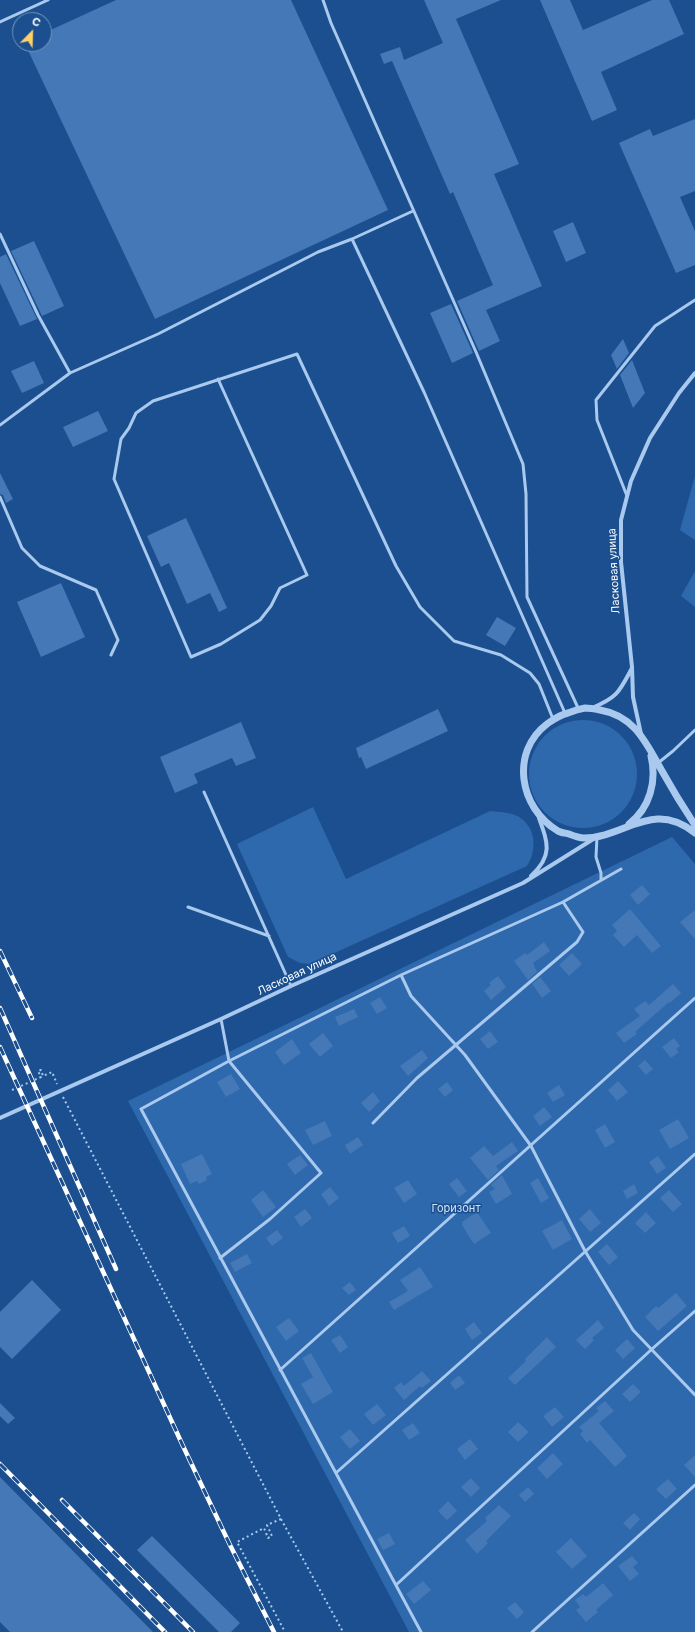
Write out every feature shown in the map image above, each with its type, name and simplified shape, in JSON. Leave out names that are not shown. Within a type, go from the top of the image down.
[{"type":"street","name":"Ласковая улица","points":[[641,735],[633,697],[632,668],[621,562],[621,520],[630,481],[650,438],[679,394],[695,373]]},
{"type":"street","points":[[523,883],[541,867],[546,855],[547,839],[539,816],[527,796],[523,773],[527,750],[539,730],[559,715],[591,708],[609,701],[620,689],[632,668]]},
{"type":"street","points":[[591,708],[610,712],[627,721],[641,735],[695,825]]},
{"type":"street","points":[[624,828],[634,820],[646,805],[652,787],[654,767],[649,748]]},
{"type":"street","points":[[539,816],[558,831],[582,838],[597,837],[639,822],[662,818],[687,826],[695,833]]},
{"type":"street","name":"Ласковая улица","points":[[0,1118],[523,883],[597,837]]},
{"type":"lane","points":[[0,22],[48,0]]},
{"type":"lane","points":[[323,0],[331,23],[476,352],[523,464],[526,494],[528,597],[579,710]]},
{"type":"lane","points":[[0,425],[70,373],[158,334],[318,252],[352,239],[413,211]]},
{"type":"lane","points":[[0,234],[38,315],[70,373]]},
{"type":"lane","points":[[352,239],[424,392],[565,713]]},
{"type":"lane","points":[[627,496],[597,420],[596,400],[655,326],[695,300]]},
{"type":"lane","points":[[218,379],[307,575],[280,588],[271,606],[260,620],[222,644],[191,657],[114,479],[121,438],[129,428],[136,413],[153,400],[218,379],[298,354],[396,566],[420,607],[454,641],[501,655],[530,673],[539,684],[553,720]]},
{"type":"lane","points":[[0,497],[22,548],[40,566],[96,590],[118,640],[111,656]]},
{"type":"lane","points":[[658,764],[695,730]]},
{"type":"lane","points":[[204,792],[291,986]]},
{"type":"lane","points":[[597,837],[596,857],[601,873],[601,880]]},
{"type":"lane","points":[[421,1632],[140,1109],[230,1061],[401,976],[563,902],[621,869]]},
{"type":"lane","points":[[372,1123],[417,1078],[577,942],[583,932],[563,902]]},
{"type":"lane","points":[[188,907],[269,936]]},
{"type":"lane","points":[[401,976],[411,996],[465,1056],[531,1146],[585,1251],[633,1330],[695,1395]]},
{"type":"lane","points":[[280,1370],[695,998]]},
{"type":"lane","points":[[220,1258],[270,1219],[321,1173],[230,1061],[221,1019]]},
{"type":"lane","points":[[336,1472],[695,1154]]},
{"type":"lane","points":[[396,1585],[695,1311]]},
{"type":"lane","points":[[532,1632],[695,1484]]},
{"type":"path","points":[[12,1090],[41,1077],[38,1071],[41,1070],[43,1076],[52,1072],[60,1091],[281,1519],[343,1632]]},
{"type":"path","points":[[281,1519],[267,1525],[272,1536],[268,1538],[264,1528],[237,1542],[285,1632]]},
{"type":"green space","points":[[695,476],[695,540],[680,530]]},
{"type":"green space","points":[[695,571],[695,607],[681,596]]},
{"type":"green space","points":[[583,720],[603,725],[621,736],[632,754],[637,774],[632,794],[621,812],[603,823],[583,828],[563,823],[545,812],[534,794],[529,774],[534,754],[545,736],[563,725]]},
{"type":"green space","points":[[313,807],[346,879],[490,811],[512,814],[522,819],[531,831],[534,845],[533,852],[527,866],[310,964],[300,963],[288,957],[237,844]]},
{"type":"green space","name":"Горизонт","points":[[672,837],[695,864],[695,1632],[409,1632],[128,1101]]},
{"type":"building","points":[[116,0],[291,0],[388,210],[155,319],[29,52],[52,52],[52,29]]},
{"type":"building","points":[[424,0],[501,0],[456,19],[519,164],[494,174],[542,286],[486,310],[500,341],[479,351],[457,301],[493,285],[453,192],[450,194],[392,61],[384,64],[380,54],[400,47],[404,60],[443,43]]},
{"type":"building","points":[[540,0],[570,0],[583,30],[652,0],[669,0],[684,34],[601,72],[617,110],[592,121]]},
{"type":"building","points":[[695,119],[695,191],[680,197],[695,231],[695,265],[676,273],[619,143],[650,129],[653,136]]},
{"type":"building","points":[[573,222],[586,253],[566,262],[553,231]]},
{"type":"building","points":[[34,241],[64,306],[42,316],[11,251]]},
{"type":"building","points":[[6,254],[37,319],[20,326],[0,283],[0,257]]},
{"type":"building","points":[[451,304],[473,353],[452,363],[430,313]]},
{"type":"building","points":[[623,339],[629,353],[617,369],[611,355]]},
{"type":"building","points":[[632,360],[645,393],[633,408],[620,375]]},
{"type":"building","points":[[34,361],[44,383],[22,393],[11,371]]},
{"type":"building","points":[[98,411],[108,431],[73,447],[63,427]]},
{"type":"building","points":[[0,473],[13,499],[6,503],[3,495],[0,494]]},
{"type":"building","points":[[186,518],[227,608],[219,612],[210,593],[187,604],[169,563],[161,567],[147,536]]},
{"type":"building","points":[[61,583],[85,637],[41,657],[17,602]]},
{"type":"building","points":[[497,617],[516,628],[505,646],[486,635]]},
{"type":"building","points":[[438,709],[448,731],[366,769],[361,757],[359,758],[356,748]]},
{"type":"building","points":[[241,722],[256,758],[236,766],[232,758],[194,774],[198,783],[175,793],[160,757]]},
{"type":"building","points":[[642,885],[650,894],[638,905],[630,895]]},
{"type":"building","points":[[630,909],[661,946],[652,953],[637,935],[624,947],[613,935],[617,931],[612,925]]},
{"type":"building","points":[[695,910],[695,939],[680,922]]},
{"type":"building","points":[[544,942],[550,951],[533,963],[537,972],[528,980],[514,961],[525,953],[527,955]]},
{"type":"building","points":[[572,953],[582,964],[569,976],[559,965]]},
{"type":"building","points":[[498,976],[506,987],[491,1000],[484,991],[491,985],[489,983]]},
{"type":"building","points":[[540,977],[551,991],[542,998],[532,984]]},
{"type":"building","points":[[673,984],[681,993],[635,1032],[637,1034],[624,1043],[616,1033],[640,1016],[634,1009],[645,1001],[649,1005]]},
{"type":"building","points":[[380,997],[387,1008],[377,1014],[370,1003]]},
{"type":"building","points":[[354,1009],[358,1017],[339,1026],[335,1017]]},
{"type":"building","points":[[490,1031],[498,1042],[488,1049],[480,1039]]},
{"type":"building","points":[[323,1033],[333,1046],[320,1057],[309,1044]]},
{"type":"building","points":[[674,1038],[680,1046],[676,1049],[679,1052],[671,1058],[662,1047]]},
{"type":"building","points":[[292,1039],[301,1053],[284,1065],[275,1052]]},
{"type":"building","points":[[422,1050],[428,1058],[408,1076],[400,1066]]},
{"type":"building","points":[[645,1060],[653,1069],[646,1075],[638,1066]]},
{"type":"building","points":[[231,1074],[240,1089],[226,1097],[217,1082]]},
{"type":"building","points":[[618,1081],[628,1092],[617,1101],[608,1090]]},
{"type":"building","points":[[447,1082],[453,1090],[445,1097],[438,1089]]},
{"type":"building","points":[[559,1085],[565,1095],[553,1102],[547,1093]]},
{"type":"building","points":[[373,1092],[380,1101],[369,1112],[361,1103]]},
{"type":"building","points":[[544,1107],[552,1117],[540,1126],[533,1116]]},
{"type":"building","points":[[678,1119],[689,1138],[670,1149],[659,1130]]},
{"type":"building","points":[[325,1121],[332,1136],[313,1145],[305,1130]]},
{"type":"building","points":[[605,1124],[615,1142],[605,1148],[595,1130]]},
{"type":"building","points":[[358,1137],[363,1145],[350,1154],[345,1145]]},
{"type":"building","points":[[512,1142],[518,1151],[496,1166],[499,1170],[488,1180],[470,1158],[484,1146],[493,1156]]},
{"type":"building","points":[[202,1154],[212,1174],[206,1177],[207,1180],[199,1184],[197,1181],[190,1184],[181,1164]]},
{"type":"building","points":[[300,1155],[308,1165],[295,1175],[287,1164]]},
{"type":"building","points":[[658,1156],[666,1168],[657,1174],[649,1162]]},
{"type":"building","points":[[502,1175],[512,1194],[496,1204],[489,1192],[495,1189],[491,1185]]},
{"type":"building","points":[[457,1178],[467,1191],[459,1197],[449,1184]]},
{"type":"building","points":[[538,1178],[549,1198],[541,1203],[530,1183]]},
{"type":"building","points":[[408,1180],[417,1194],[404,1203],[394,1188]]},
{"type":"building","points":[[634,1184],[638,1193],[627,1199],[623,1191]]},
{"type":"building","points":[[330,1187],[339,1198],[329,1206],[321,1194]]},
{"type":"building","points":[[263,1190],[276,1207],[263,1217],[251,1200]]},
{"type":"building","points":[[669,1190],[682,1204],[673,1212],[660,1198]]},
{"type":"building","points":[[305,1209],[312,1218],[301,1227],[294,1217]]},
{"type":"building","points":[[590,1209],[601,1223],[590,1232],[579,1219]]},
{"type":"building","points":[[477,1212],[491,1233],[474,1244],[462,1225],[462,1222]]},
{"type":"building","points":[[646,1212],[656,1223],[645,1233],[635,1223]]},
{"type":"building","points":[[562,1220],[572,1239],[553,1250],[542,1231]]},
{"type":"building","points":[[404,1226],[410,1236],[398,1243],[392,1233]]},
{"type":"building","points":[[277,1230],[283,1238],[272,1246],[266,1238]]},
{"type":"building","points":[[607,1244],[618,1257],[609,1265],[598,1252]]},
{"type":"building","points":[[247,1254],[252,1263],[235,1272],[230,1263]]},
{"type":"building","points":[[420,1267],[433,1287],[394,1310],[389,1302],[408,1291],[400,1280]]},
{"type":"building","points":[[32,1280],[61,1310],[12,1359],[0,1347],[0,1312]]},
{"type":"building","points":[[350,1282],[356,1290],[349,1295],[342,1288]]},
{"type":"building","points":[[676,1293],[687,1306],[658,1331],[645,1317],[656,1306],[658,1308]]},
{"type":"building","points":[[289,1318],[299,1331],[286,1341],[276,1327]]},
{"type":"building","points":[[598,1320],[604,1328],[592,1338],[594,1340],[585,1349],[576,1340]]},
{"type":"building","points":[[474,1322],[482,1333],[472,1340],[465,1329]]},
{"type":"building","points":[[340,1335],[348,1347],[340,1353],[331,1340]]},
{"type":"building","points":[[547,1337],[556,1347],[515,1385],[508,1378],[526,1361],[525,1359]]},
{"type":"building","points":[[627,1339],[635,1348],[623,1359],[615,1350]]},
{"type":"building","points":[[311,1353],[333,1392],[313,1404],[301,1384],[313,1377],[302,1358]]},
{"type":"building","points":[[422,1371],[431,1381],[422,1388],[420,1386],[404,1400],[394,1388],[401,1382],[404,1386]]},
{"type":"building","points":[[459,1375],[465,1383],[455,1390],[450,1383]]},
{"type":"building","points":[[633,1384],[641,1392],[630,1402],[622,1394]]},
{"type":"building","points":[[605,1401],[614,1411],[599,1423],[627,1456],[615,1467],[590,1440],[587,1443],[580,1434],[583,1431],[579,1427],[599,1411],[596,1408]]},
{"type":"building","points":[[0,1403],[15,1418],[8,1424],[0,1416]]},
{"type":"building","points":[[377,1404],[386,1415],[373,1425],[364,1414]]},
{"type":"building","points":[[555,1407],[564,1417],[552,1427],[543,1416]]},
{"type":"building","points":[[518,1422],[529,1432],[518,1442],[508,1432]]},
{"type":"building","points":[[413,1423],[420,1433],[409,1440],[402,1430]]},
{"type":"building","points":[[350,1429],[360,1441],[350,1449],[340,1437]]},
{"type":"building","points":[[470,1439],[478,1449],[465,1460],[457,1449]]},
{"type":"building","points":[[553,1453],[563,1464],[547,1479],[537,1468]]},
{"type":"building","points":[[695,1455],[695,1477],[684,1465]]},
{"type":"building","points":[[0,1477],[153,1632],[10,1632],[0,1622]]},
{"type":"building","points":[[471,1478],[480,1488],[471,1497],[461,1487]]},
{"type":"building","points":[[668,1479],[677,1489],[666,1499],[656,1489]]},
{"type":"building","points":[[528,1487],[534,1494],[525,1502],[519,1495]]},
{"type":"building","points":[[448,1501],[457,1511],[447,1520],[438,1511]]},
{"type":"building","points":[[499,1505],[511,1516],[486,1541],[488,1543],[477,1554],[465,1540],[487,1521],[485,1518]]},
{"type":"building","points":[[634,1513],[640,1519],[630,1530],[623,1523]]},
{"type":"building","points":[[389,1533],[395,1544],[383,1550],[377,1539]]},
{"type":"building","points":[[152,1536],[240,1623],[231,1632],[219,1632],[137,1550]]},
{"type":"building","points":[[571,1538],[587,1556],[572,1569],[556,1552]]},
{"type":"building","points":[[632,1556],[638,1563],[633,1567],[639,1574],[630,1581],[618,1566]]},
{"type":"building","points":[[423,1581],[431,1590],[414,1604],[406,1594]]},
{"type":"building","points":[[603,1583],[613,1595],[596,1610],[598,1612],[586,1622],[576,1610],[580,1607],[575,1600],[583,1594],[586,1597]]},
{"type":"building","points":[[515,1602],[524,1612],[517,1619],[507,1608]]},
{"type":"railway","points":[[0,951],[32,1018]]},
{"type":"railway","points":[[0,1008],[116,1269]]},
{"type":"railway","points":[[0,1047],[183,1446],[230,1545],[274,1632]]},
{"type":"railway","points":[[0,1464],[165,1632]]},
{"type":"railway","points":[[62,1500],[193,1632]]}]
